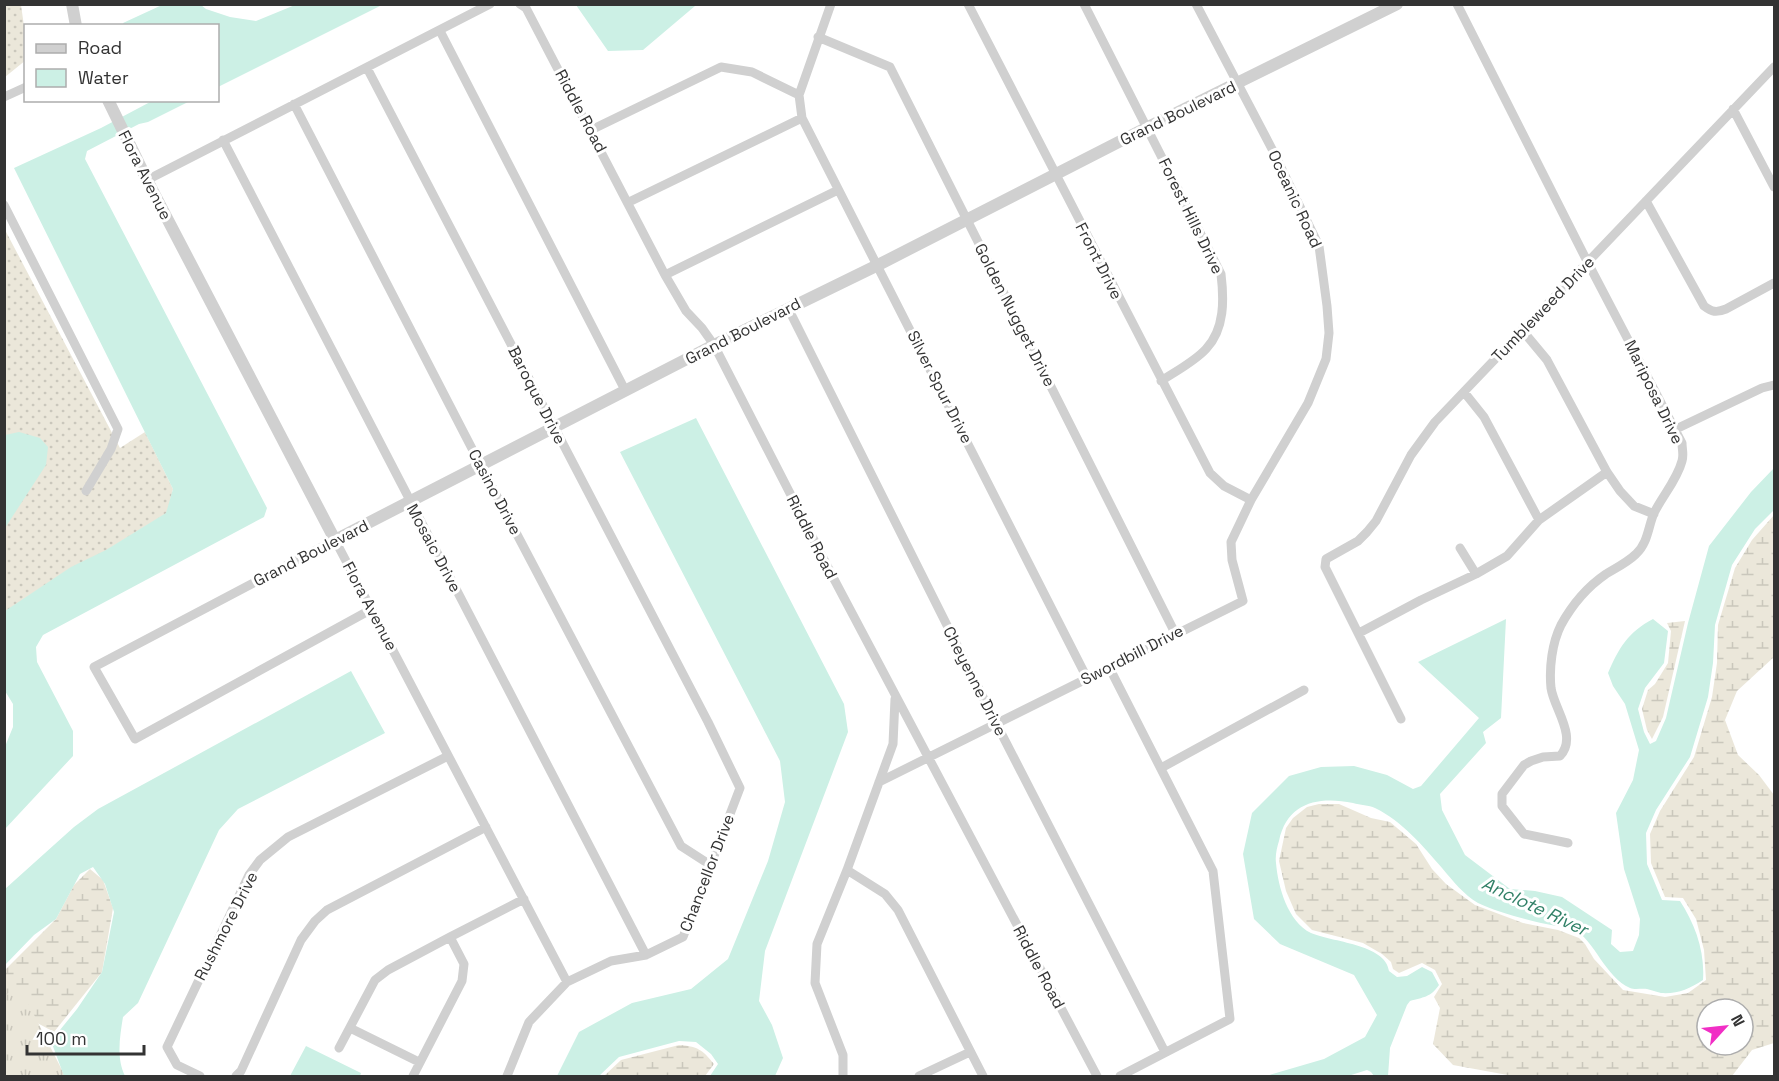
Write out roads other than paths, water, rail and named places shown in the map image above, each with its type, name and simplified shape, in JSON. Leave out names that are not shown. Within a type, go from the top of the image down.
[{"type":"street","points":[[72,4],[76,24]]},
{"type":"street","points":[[147,180],[490,4]]},
{"type":"street","name":"Riddle Road","points":[[520,4],[526,8],[665,276],[686,311],[714,345],[928,759],[1097,1077]]},
{"type":"street","points":[[591,130],[721,67],[752,72],[799,95],[831,4]]},
{"type":"street","name":"Front Drive","points":[[968,4],[1054,175],[1210,473],[1224,486],[1251,500]]},
{"type":"street","name":"Forest Hills Drive","points":[[1084,4],[1221,274],[1224,299],[1218,329],[1208,348],[1161,381]]},
{"type":"street","name":"Oceanic Road","points":[[1196,4],[1272,149],[1319,246],[1324,277],[1329,333],[1326,359],[1308,403],[1251,500]]},
{"type":"street","name":"Grand Boulevard","points":[[372,609],[135,739],[94,668],[625,390],[1397,4]]},
{"type":"street","name":"Mariposa Drive","points":[[1457,4],[1682,443],[1683,458],[1677,476],[1654,514],[1643,547],[1634,557],[1604,575],[1587,589],[1560,627],[1550,671],[1551,690],[1563,719],[1566,750],[1560,756],[1531,761],[1518,772],[1502,794],[1502,806],[1524,834],[1568,843]]},
{"type":"street","points":[[440,31],[625,390]]},
{"type":"street","name":"Golden Nugget Drive","points":[[818,37],[890,67],[1176,633]]},
{"type":"street","name":"Tumbleweed Drive","points":[[1359,633],[1325,567],[1326,559],[1358,541],[1367,532],[1376,521],[1411,455],[1435,422],[1774,67]]},
{"type":"street","name":"Baroque Drive","points":[[367,68],[708,722]]},
{"type":"street","points":[[4,98],[24,88]]},
{"type":"street","name":"Silver Spur Drive","points":[[799,95],[802,118],[1087,678]]},
{"type":"street","name":"Flora Avenue","points":[[109,102],[147,180],[567,982]]},
{"type":"street","name":"Casino Drive","points":[[294,104],[681,846],[712,866]]},
{"type":"street","points":[[1733,109],[1774,185]]},
{"type":"street","points":[[628,202],[802,118]]},
{"type":"street","name":"Mosaic Drive","points":[[223,140],[646,955]]},
{"type":"street","points":[[665,276],[838,190]]},
{"type":"street","points":[[1646,201],[1704,306],[1711,311],[1719,312],[1726,309],[1774,284]]},
{"type":"street","points":[[4,205],[118,429],[111,448],[86,491]]},
{"type":"street","name":"Cheyenne Drive","points":[[788,308],[996,723],[1165,1052]]},
{"type":"street","points":[[1522,330],[1546,360],[1607,472],[1620,491],[1634,506],[1654,514]]},
{"type":"street","points":[[1676,429],[1762,388],[1774,385]]},
{"type":"street","points":[[1464,392],[1484,417],[1539,520]]},
{"type":"street","points":[[1401,719],[1359,633],[1507,556],[1539,520],[1607,472]]},
{"type":"street","name":"Swordbill Drive","points":[[879,782],[1243,601],[1232,560],[1231,542],[1251,500]]},
{"type":"street","points":[[1460,548],[1476,574]]},
{"type":"street","points":[[1109,667],[1213,872],[1230,1019],[1119,1077]]},
{"type":"street","points":[[1161,768],[1304,690]]},
{"type":"street","points":[[843,1077],[843,1055],[815,983],[817,944],[893,744],[896,696]]},
{"type":"street","name":"Chancellor Drive","points":[[507,1077],[529,1022],[567,982],[611,961],[646,955],[683,937],[740,788],[708,722]]},
{"type":"street","name":"Rushmore Drive","points":[[200,1077],[177,1065],[167,1047],[249,875],[260,860],[288,837],[448,756]]},
{"type":"street","points":[[236,1077],[241,1071],[302,940],[315,921],[327,910],[486,828]]},
{"type":"street","points":[[847,870],[885,894],[898,910],[983,1077]]},
{"type":"street","points":[[339,1048],[375,980],[388,970],[524,899]]},
{"type":"street","points":[[413,1077],[462,981],[464,964],[450,937]]},
{"type":"street","points":[[350,1028],[419,1062]]},
{"type":"street","points":[[919,1077],[970,1052]]},
{"type":"water","points":[[162,5],[201,5],[230,17],[256,21],[295,5],[382,5],[219,86],[219,24],[123,23]]},
{"type":"water","points":[[576,5],[705,5],[695,6],[643,50],[608,51]]},
{"type":"water","points":[[150,102],[188,102],[87,151],[85,159],[267,508],[264,517],[43,635],[36,647],[37,662],[73,731],[73,756],[5,829],[4,749],[13,727],[13,704],[5,691],[5,611],[71,567],[106,550],[166,513],[173,489],[14,168],[101,128]]},
{"type":"water","points":[[696,418],[844,704],[848,732],[765,951],[759,1001],[772,1025],[783,1058],[775,1076],[710,1076],[718,1064],[711,1054],[696,1042],[679,1041],[619,1057],[599,1076],[557,1076],[579,1032],[632,1003],[691,989],[728,959],[768,861],[785,802],[780,761],[620,452]]},
{"type":"water","points":[[19,432],[40,438],[48,447],[46,465],[5,528],[5,435]]},
{"type":"water","name":"Anclote River","points":[[1774,468],[1774,510],[1755,529],[1732,565],[1715,625],[1708,697],[1690,757],[1656,810],[1646,833],[1647,864],[1662,900],[1680,901],[1694,928],[1701,948],[1703,980],[1673,993],[1630,988],[1614,976],[1588,941],[1574,929],[1517,917],[1486,907],[1473,900],[1412,835],[1385,813],[1373,807],[1353,803],[1328,800],[1317,802],[1297,810],[1289,818],[1283,828],[1276,857],[1282,893],[1296,921],[1311,933],[1368,949],[1386,962],[1389,971],[1397,977],[1407,976],[1422,967],[1432,972],[1439,985],[1429,995],[1410,1001],[1407,1005],[1390,1048],[1388,1076],[1374,1076],[1367,1070],[1348,1076],[1266,1076],[1324,1059],[1365,1037],[1377,1015],[1354,975],[1280,944],[1254,919],[1243,854],[1252,813],[1289,776],[1321,767],[1354,766],[1387,775],[1413,789],[1421,786],[1479,718],[1418,662],[1506,619],[1501,718],[1483,732],[1486,743],[1440,794],[1442,810],[1465,855],[1510,889],[1535,891],[1562,897],[1612,930],[1611,944],[1620,952],[1633,951],[1639,935],[1640,919],[1624,869],[1616,813],[1633,780],[1639,750],[1625,704],[1613,686],[1608,673],[1625,642],[1644,624],[1653,619],[1668,631],[1664,663],[1645,688],[1638,709],[1650,744],[1656,741],[1666,718],[1709,546],[1751,492]]},
{"type":"water","points":[[351,671],[385,733],[238,809],[219,830],[138,1003],[123,1017],[120,1062],[125,1076],[64,1076],[51,1041],[77,1009],[102,972],[114,912],[105,884],[93,867],[80,874],[56,919],[34,935],[5,965],[5,889],[74,827],[98,809]]},
{"type":"water","points":[[306,1046],[361,1073],[360,1076],[290,1076]]}]
